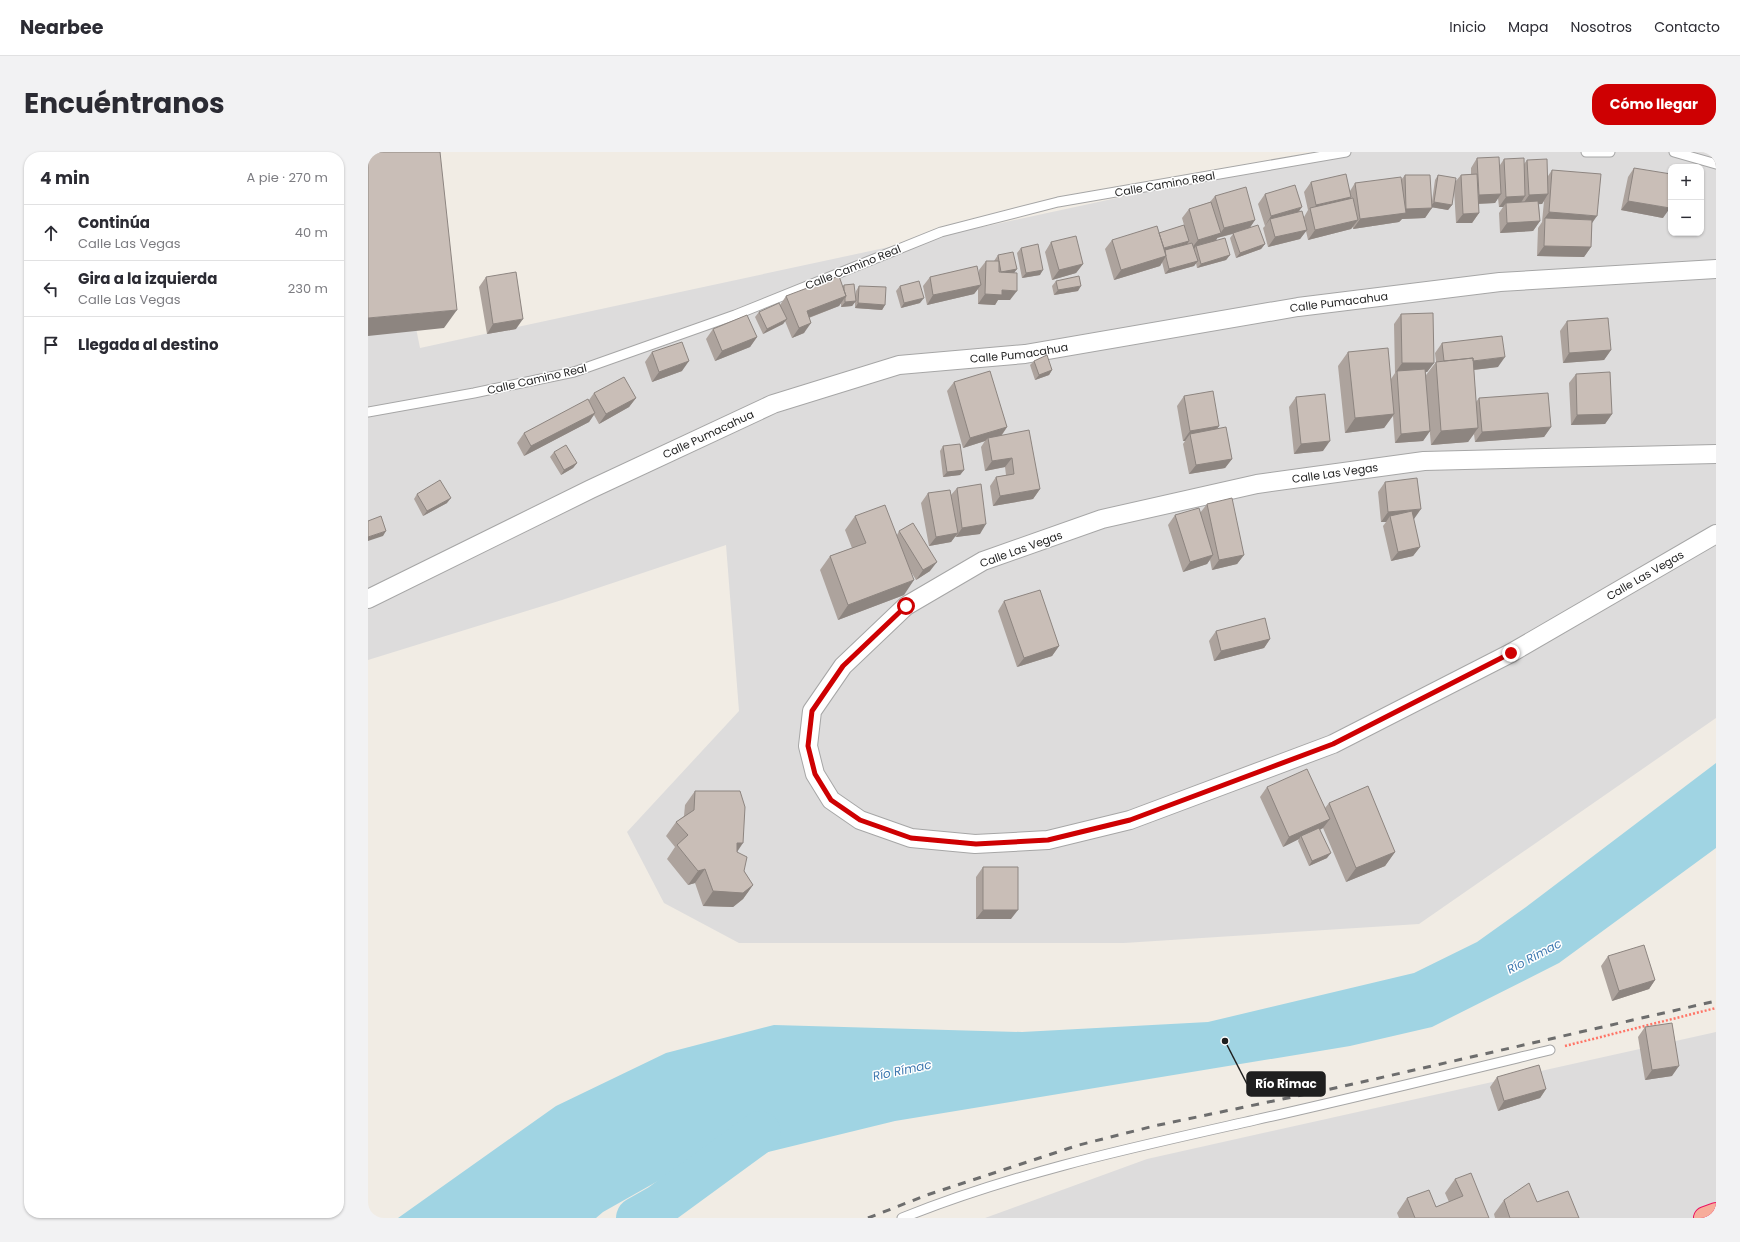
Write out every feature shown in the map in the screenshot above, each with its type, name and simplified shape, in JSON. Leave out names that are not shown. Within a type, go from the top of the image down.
[{"type":"highway","points":[[1705,1218],[1716,1214]]},
{"type":"street","name":"Calle Pumacahua","points":[[368,599],[591,489],[773,404],[899,365],[1025,354],[1298,307],[1500,282],[1716,269]]},
{"type":"street","name":"Calle Las Vegas","points":[[1716,454],[1424,461],[1257,484],[1102,520],[983,561],[906,606],[843,666],[812,711],[808,746],[815,774],[831,800],[860,820],[911,838],[976,844],[1048,840],[1130,820],[1333,744],[1511,653],[1716,534]]},
{"type":"lane","name":"Calle Camino Real","points":[[368,412],[474,393],[574,372],[735,315],[941,232],[1058,202],[1346,152]]},
{"type":"lane","points":[[1586,152],[1610,152]]},
{"type":"lane","points":[[1674,152],[1716,164]]},
{"type":"lane","points":[[902,1218],[1021,1176],[1100,1155],[1354,1098],[1550,1050]]},
{"type":"path","points":[[1550,1050],[1716,1008]]},
{"type":"shaded area","points":[[368,152],[381,152],[420,348],[1330,152],[1716,152],[1716,718],[1419,924],[1124,943],[739,943],[664,903],[627,832],[739,711],[726,545],[562,600],[368,660]]},
{"type":"shaded area","points":[[1716,1032],[1716,1218],[985,1218],[1147,1159]]},
{"type":"water","points":[[1716,763],[1716,848],[1559,963],[1432,1027],[1350,1046],[895,1121],[665,1177],[603,1212],[596,1218],[398,1218],[556,1106],[666,1053],[774,1025],[1022,1032],[1208,1022],[1414,973],[1477,942],[1526,907]]},
{"type":"building","points":[[368,152],[440,152],[457,310],[368,318]]},
{"type":"building","points":[[1499,157],[1501,194],[1479,195],[1477,158]]},
{"type":"building","points":[[1524,158],[1525,196],[1506,197],[1504,159]]},
{"type":"building","points":[[1547,159],[1548,194],[1529,195],[1527,160]]},
{"type":"building","points":[[1634,168],[1668,174],[1668,208],[1628,201]]},
{"type":"building","points":[[1552,170],[1601,174],[1597,216],[1549,212]]},
{"type":"building","points":[[1346,174],[1351,197],[1316,205],[1311,182]]},
{"type":"building","points":[[1477,174],[1479,213],[1463,214],[1461,175]]},
{"type":"building","points":[[1405,175],[1430,175],[1432,208],[1406,209]]},
{"type":"building","points":[[1438,175],[1456,178],[1452,205],[1434,202]]},
{"type":"building","points":[[1401,177],[1406,213],[1360,219],[1355,183]]},
{"type":"building","points":[[1295,185],[1302,207],[1271,216],[1265,194]]},
{"type":"building","points":[[1246,187],[1255,220],[1224,228],[1215,196]]},
{"type":"building","points":[[1353,198],[1358,220],[1315,230],[1310,208]]},
{"type":"building","points":[[1538,201],[1540,221],[1507,223],[1506,203]]},
{"type":"building","points":[[1211,202],[1221,233],[1198,240],[1189,209]]},
{"type":"building","points":[[1302,211],[1307,230],[1275,237],[1270,219]]},
{"type":"building","points":[[1545,218],[1592,220],[1591,247],[1544,246]]},
{"type":"building","points":[[1184,225],[1189,241],[1164,248],[1159,233]]},
{"type":"building","points":[[1258,225],[1265,244],[1240,253],[1233,233]]},
{"type":"building","points":[[1157,226],[1166,256],[1121,270],[1112,240]]},
{"type":"building","points":[[1076,236],[1083,264],[1059,270],[1051,242]]},
{"type":"building","points":[[1225,238],[1230,255],[1201,264],[1196,246]]},
{"type":"building","points":[[1192,243],[1198,261],[1169,269],[1165,250]]},
{"type":"building","points":[[1038,244],[1043,270],[1026,273],[1021,248]]},
{"type":"building","points":[[1013,252],[1017,269],[1001,272],[998,255]]},
{"type":"building","points":[[986,261],[999,261],[999,272],[1017,273],[1017,291],[1002,290],[1002,295],[985,294]]},
{"type":"building","points":[[977,266],[981,285],[933,295],[930,277]]},
{"type":"building","points":[[516,272],[523,319],[493,324],[486,277]]},
{"type":"building","points":[[839,276],[846,296],[807,311],[811,323],[799,328],[786,296]]},
{"type":"building","points":[[1079,276],[1081,286],[1058,290],[1056,281]]},
{"type":"building","points":[[919,281],[924,298],[904,303],[900,286]]},
{"type":"building","points":[[854,284],[856,301],[845,302],[846,296],[844,285]]},
{"type":"building","points":[[859,286],[886,287],[885,305],[858,303]]},
{"type":"building","points":[[779,303],[787,319],[767,329],[759,312]]},
{"type":"building","points":[[1433,313],[1434,363],[1402,363],[1401,314]]},
{"type":"building","points":[[747,315],[757,337],[722,351],[713,329]]},
{"type":"building","points":[[1608,318],[1611,350],[1569,353],[1567,321]]},
{"type":"building","points":[[1502,336],[1505,357],[1473,361],[1473,358],[1444,361],[1442,343]]},
{"type":"building","points":[[682,342],[689,361],[659,372],[652,352]]},
{"type":"building","points":[[1388,348],[1394,414],[1355,418],[1348,352]]},
{"type":"building","points":[[1047,355],[1052,370],[1039,375],[1034,361]]},
{"type":"building","points":[[1473,358],[1478,428],[1441,431],[1436,362]]},
{"type":"building","points":[[1425,369],[1430,431],[1401,434],[1397,371]]},
{"type":"building","points":[[990,371],[1007,427],[970,438],[954,382]]},
{"type":"building","points":[[1610,372],[1612,414],[1577,415],[1576,374]]},
{"type":"building","points":[[624,377],[636,398],[606,414],[594,393]]},
{"type":"building","points":[[1213,391],[1219,426],[1190,431],[1184,396]]},
{"type":"building","points":[[1548,393],[1551,427],[1482,432],[1479,398]]},
{"type":"building","points":[[1325,394],[1330,441],[1301,444],[1296,397]]},
{"type":"building","points":[[588,399],[595,413],[531,446],[524,433]]},
{"type":"building","points":[[1226,427],[1232,459],[1196,465],[1190,434]]},
{"type":"building","points":[[1029,430],[1040,489],[1000,496],[996,477],[1014,474],[1012,458],[992,461],[988,438]]},
{"type":"building","points":[[960,444],[964,470],[947,472],[943,446]]},
{"type":"building","points":[[566,445],[577,463],[564,470],[554,452]]},
{"type":"building","points":[[1417,478],[1421,509],[1388,512],[1385,482]]},
{"type":"building","points":[[440,480],[451,498],[427,511],[417,494]]},
{"type":"building","points":[[981,484],[986,524],[962,528],[957,488]]},
{"type":"building","points":[[950,490],[958,533],[936,537],[928,493]]},
{"type":"building","points":[[1232,498],[1244,555],[1219,560],[1207,504]]},
{"type":"building","points":[[885,505],[914,580],[848,605],[830,556],[866,543],[855,516]]},
{"type":"building","points":[[1199,508],[1213,555],[1190,562],[1175,515]]},
{"type":"building","points":[[1412,511],[1420,547],[1398,552],[1390,516]]},
{"type":"building","points":[[381,516],[386,531],[368,537],[368,521]]},
{"type":"building","points":[[913,523],[937,562],[923,570],[899,531]]},
{"type":"building","points":[[1040,590],[1059,646],[1024,658],[1004,601]]},
{"type":"building","points":[[1265,618],[1270,639],[1221,651],[1216,631]]},
{"type":"building","points":[[1307,769],[1330,819],[1289,837],[1267,787]]},
{"type":"building","points":[[1368,786],[1395,852],[1356,868],[1329,803]]},
{"type":"building","points":[[695,791],[740,791],[745,807],[743,843],[737,843],[737,852],[747,857],[744,871],[753,885],[743,893],[713,891],[705,869],[698,871],[677,845],[688,835],[676,822],[694,810]]},
{"type":"building","points":[[1319,828],[1331,853],[1312,861],[1301,836]]},
{"type":"building","points":[[983,867],[1018,867],[1018,910],[983,910]]},
{"type":"building","points":[[1644,945],[1655,980],[1619,991],[1608,956]]},
{"type":"building","points":[[1672,1023],[1679,1066],[1652,1070],[1645,1027]]},
{"type":"building","points":[[1539,1065],[1546,1089],[1504,1101],[1497,1077]]},
{"type":"building","points":[[1471,1173],[1489,1218],[1415,1218],[1407,1198],[1429,1190],[1436,1207],[1463,1196],[1455,1179]]},
{"type":"building","points":[[1529,1183],[1537,1202],[1568,1191],[1579,1218],[1510,1218],[1504,1200]]},
{"type":"waterway","name":"Río Rímac","points":[[637,1218],[660,1205],[760,1132]]},
{"type":"railway","points":[[868,1218],[927,1195],[1079,1145],[1154,1126],[1340,1087],[1716,1001]]},
{"type":"place","name":"Río Rímac","points":[[1225,1041]]},
{"type":"route","points":[[906,606],[843,666],[812,711],[808,746],[815,774],[831,800],[860,820],[911,838],[976,844],[1048,840],[1130,820],[1333,744],[1511,653]]}]
